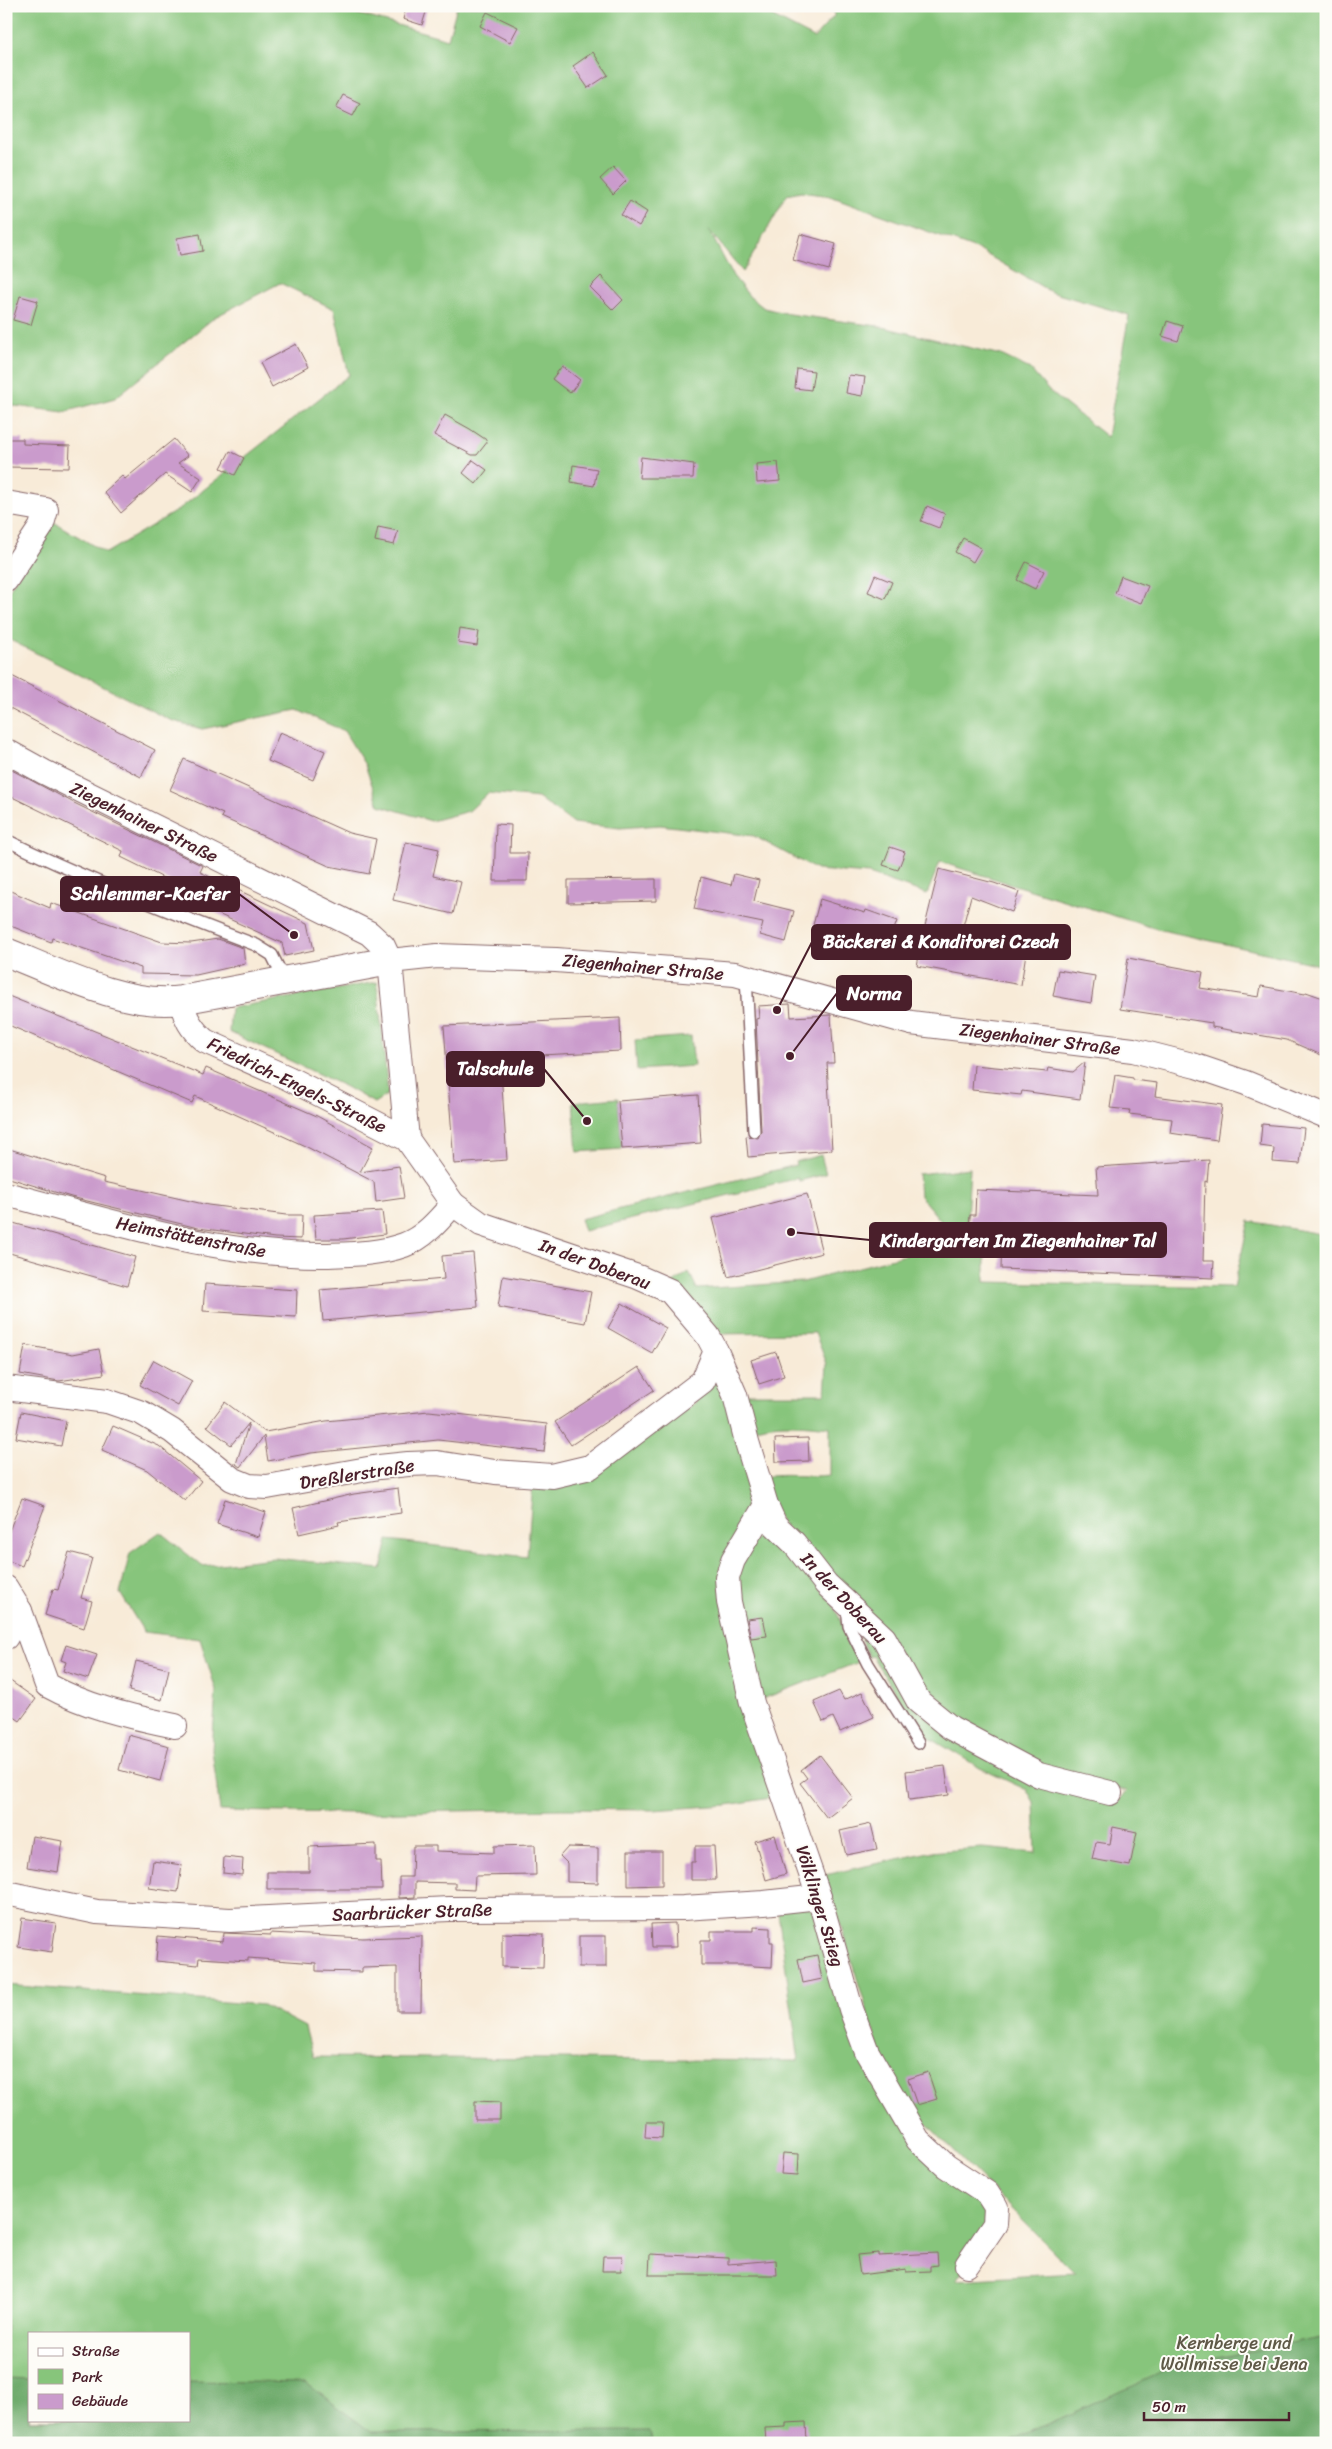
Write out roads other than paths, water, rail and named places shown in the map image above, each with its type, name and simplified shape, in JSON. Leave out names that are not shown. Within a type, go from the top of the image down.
[{"type":"street","points":[[6,503],[46,510],[40,527],[6,580]]},
{"type":"street","name":"Ziegenhainer Straße","points":[[6,751],[44,772],[369,933],[384,946],[390,961],[437,956],[562,960],[746,976],[911,1023],[1133,1050],[1161,1056],[1246,1083],[1323,1118]]},
{"type":"street","points":[[6,952],[122,996],[152,1002],[181,1000],[390,961]]},
{"type":"street","name":"Friedrich-Engels-Straße","points":[[390,961],[407,1139]]},
{"type":"street","name":"Friedrich-Engels-Straße","points":[[181,1000],[185,1018],[195,1033],[205,1041],[288,1078],[407,1139],[453,1204]]},
{"type":"street","name":"Heimstättenstraße","points":[[6,1194],[198,1242],[284,1255],[356,1254],[405,1245],[433,1227],[453,1204]]},
{"type":"street","name":"In der Doberau","points":[[453,1204],[482,1224],[638,1277],[670,1291],[708,1336],[716,1351],[735,1395],[766,1504],[775,1525],[794,1543],[826,1584],[884,1638],[919,1702],[951,1728],[1039,1775],[1110,1793]]},
{"type":"street","name":"Dreßlerstraße","points":[[6,1388],[107,1402],[142,1413],[172,1431],[232,1479],[249,1486],[266,1488],[379,1467],[437,1463],[494,1472],[552,1476],[590,1468],[703,1381],[716,1351]]},
{"type":"street","name":"Völklinger Stieg","points":[[766,1504],[733,1560],[727,1578],[729,1602],[752,1703],[819,1897],[851,2008],[867,2052],[889,2093],[918,2140],[946,2166],[987,2192],[996,2207],[995,2224],[967,2264]]},
{"type":"street","points":[[6,1588],[20,1611],[47,1685],[74,1700],[108,1711],[175,1726]]},
{"type":"street","points":[[6,1637],[20,1611]]},
{"type":"street","name":"Saarbrücker Straße","points":[[6,1893],[97,1912],[230,1920],[449,1910],[683,1908],[819,1897]]},
{"type":"lane","points":[[6,840],[70,871],[148,905],[256,945],[272,955],[285,981]]},
{"type":"lane","points":[[746,976],[754,1131]]},
{"type":"lane","points":[[847,1605],[849,1626],[864,1656],[918,1743]]},
{"type":"place","name":"Schlemmer-Kaefer","points":[[294,935]]},
{"type":"place","name":"Bäckerei & Konditorei Czech","points":[[777,1010]]},
{"type":"place","name":"Norma","points":[[790,1056]]},
{"type":"place","name":"Talschule","points":[[587,1121]]},
{"type":"place","name":"Kindergarten Im Ziegenhainer Tal","points":[[791,1232]]},
{"type":"park label","name":"Kernberge und Wöllmisse bei Jena","points":[[1234,2353]]}]
